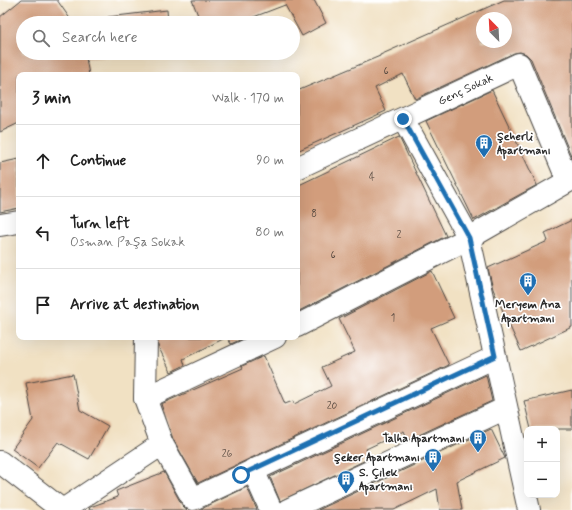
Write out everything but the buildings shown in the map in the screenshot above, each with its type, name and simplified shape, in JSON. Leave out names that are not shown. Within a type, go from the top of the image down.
[{"type":"street","name":"Genç Sokak","points":[[300,167],[519,64],[570,180]]},
{"type":"street","points":[[403,119],[469,238],[529,510]]},
{"type":"street","points":[[300,324],[469,238],[570,180]]},
{"type":"street","points":[[0,225],[16,222]]},
{"type":"street","points":[[146,340],[145,398],[162,444],[188,505],[253,470],[495,356]]},
{"type":"street","points":[[145,398],[269,340]]},
{"type":"street","points":[[288,510],[506,408]]},
{"type":"street","points":[[0,462],[63,510],[162,444]]},
{"type":"street","points":[[253,470],[271,510]]},
{"type":"place","name":"Şeherli Apartmanı","points":[[484,158]]},
{"type":"place","name":"Meryem Ana Apartmanı","points":[[528,296]]},
{"type":"place","name":"Talha Apartmanı","points":[[478,453]]},
{"type":"place","name":"Şeker Apartmanı","points":[[433,472]]},
{"type":"place","name":"S. Çilek Apartmanı","points":[[346,494]]},
{"type":"route","points":[[241,475],[495,356],[469,238],[403,119]]}]
